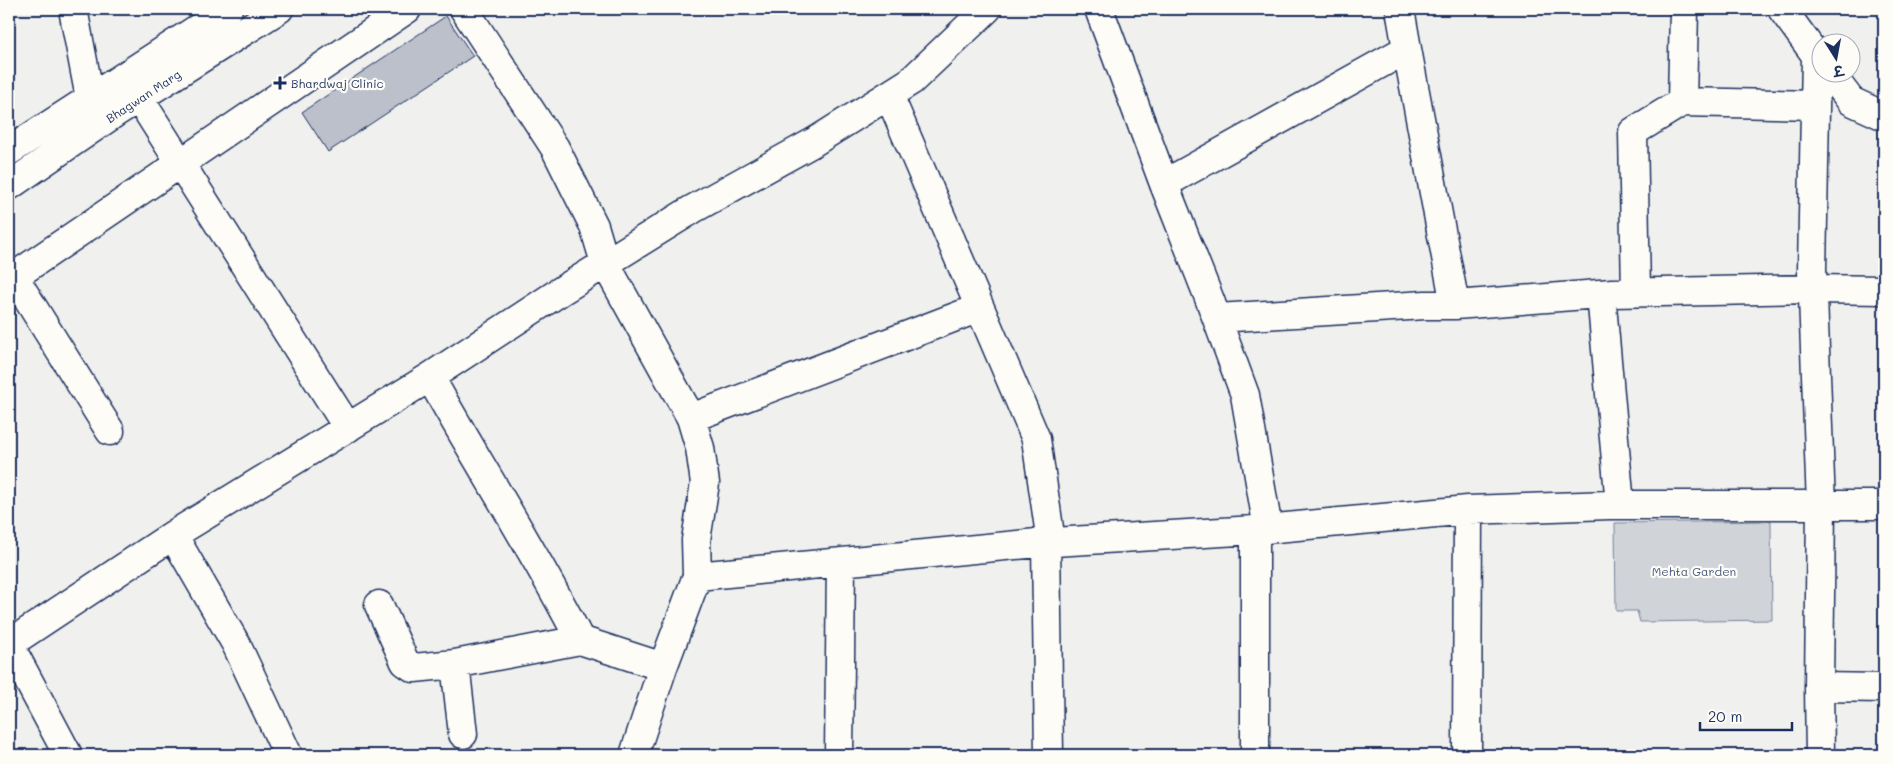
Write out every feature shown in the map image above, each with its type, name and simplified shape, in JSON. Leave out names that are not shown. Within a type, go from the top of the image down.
[{"type":"street","points":[[73,9],[90,98]]},
{"type":"street","name":"Bhagwan Marg","points":[[9,186],[139,98],[279,9]]},
{"type":"street","points":[[110,432],[11,279],[407,9]]},
{"type":"street","points":[[464,9],[555,148],[594,226],[605,263],[691,418],[700,448],[705,483],[696,540],[697,576],[663,667],[634,755]]},
{"type":"street","points":[[68,755],[9,644],[173,535],[430,377],[605,263],[693,209],[814,142],[889,95],[910,81],[987,9]]},
{"type":"street","points":[[1098,9],[1245,395],[1261,530],[1255,755]]},
{"type":"street","points":[[1400,9],[1455,305]]},
{"type":"street","points":[[1682,102],[1684,9]]},
{"type":"street","points":[[1782,9],[1810,47]]},
{"type":"street","points":[[9,151],[222,11]]},
{"type":"street","points":[[1164,184],[1408,48]]},
{"type":"street","points":[[1819,82],[1815,105],[1812,289],[1821,505],[1820,755]]},
{"type":"street","points":[[1837,82],[1852,101],[1884,116]]},
{"type":"street","points":[[889,95],[1036,439],[1048,542],[1049,755]]},
{"type":"street","points":[[139,98],[348,428]]},
{"type":"street","points":[[1636,292],[1633,132],[1682,102],[1815,105]]},
{"type":"street","points":[[1217,318],[1455,305],[1636,292],[1812,289],[1884,290]]},
{"type":"street","points":[[1601,294],[1620,505]]},
{"type":"street","points":[[691,418],[979,308]]},
{"type":"street","points":[[430,377],[478,463],[555,591],[580,640]]},
{"type":"street","points":[[697,576],[1048,542],[1261,530],[1468,510],[1620,505],[1884,505]]},
{"type":"street","points":[[1467,755],[1468,510]]},
{"type":"street","points":[[173,535],[236,644],[288,755]]},
{"type":"street","points":[[839,755],[841,562]]},
{"type":"street","points":[[379,605],[405,662],[414,668],[455,664],[580,640],[663,667]]},
{"type":"street","points":[[455,664],[463,734]]},
{"type":"street","points":[[1819,687],[1884,688]]},
{"type":"green space","name":"Mehta Garden","points":[[1771,521],[1772,620],[1640,622],[1637,611],[1616,611],[1615,523]]},
{"type":"building","points":[[446,16],[473,56],[328,152],[302,112]]},
{"type":"place","name":"Bhardwaj Clinic","points":[[280,83]]}]
